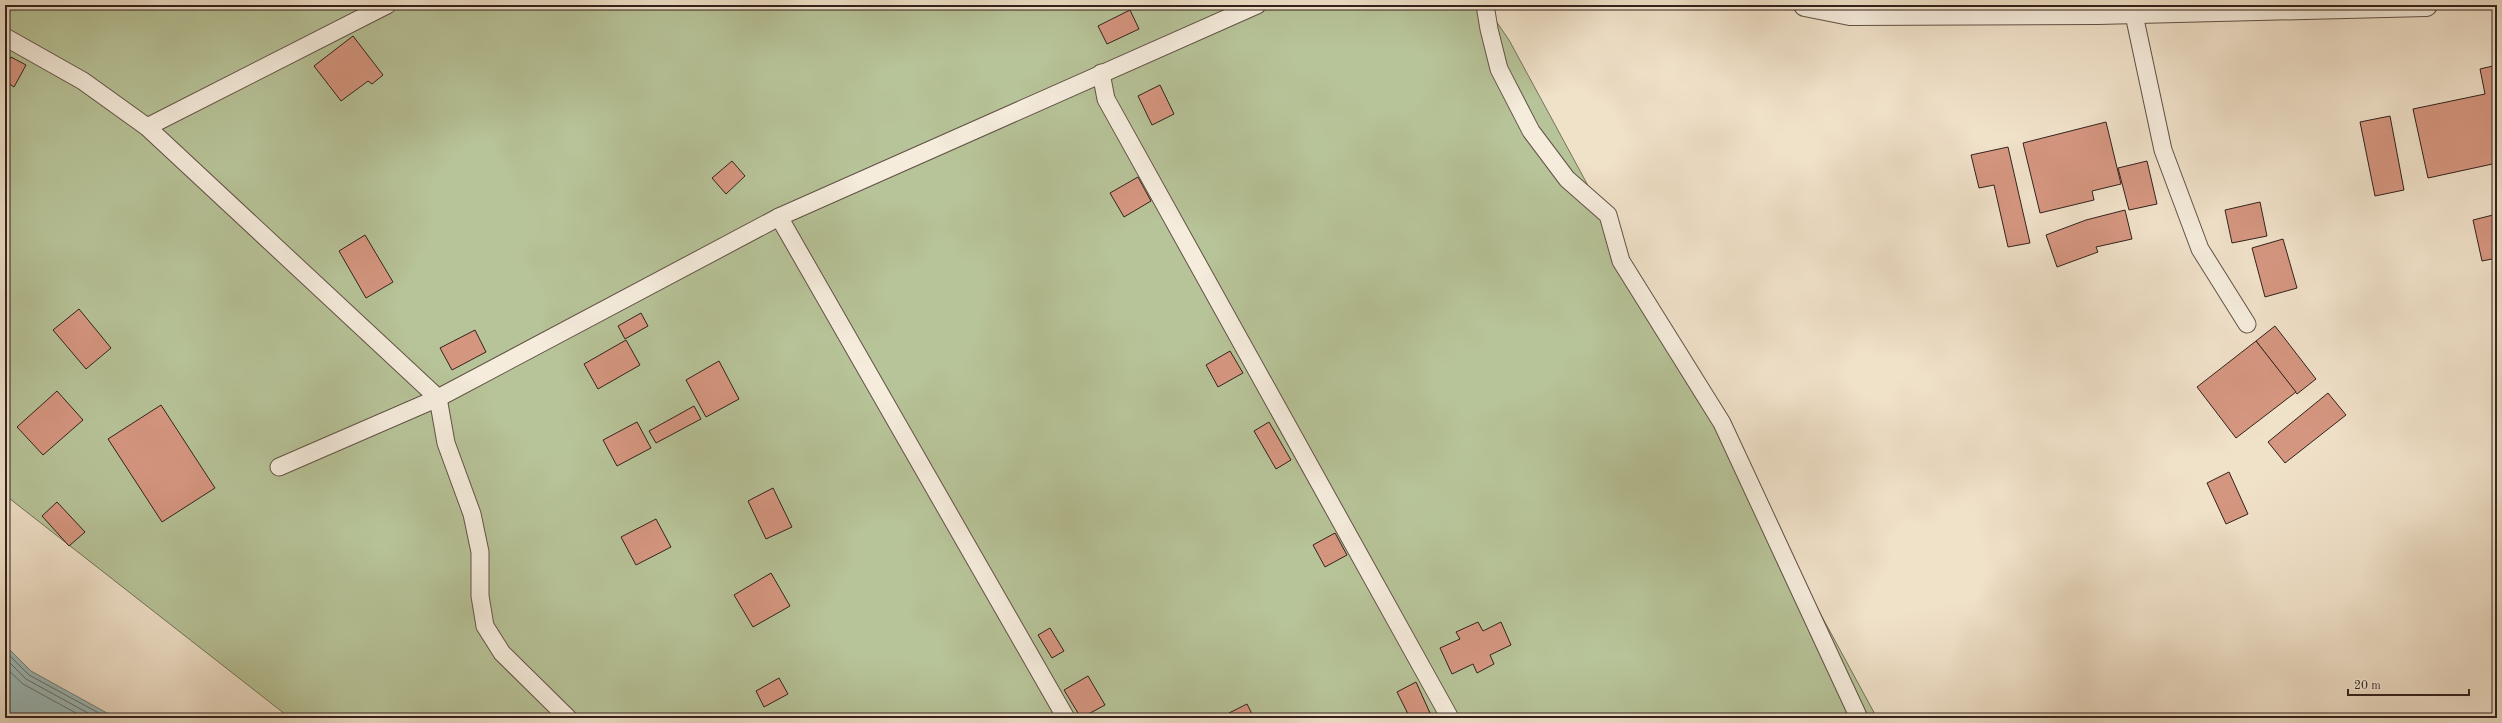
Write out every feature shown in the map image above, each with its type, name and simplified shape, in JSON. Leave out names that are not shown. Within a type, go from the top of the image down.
[{"type":"street","points":[[1806,5],[1850,14],[2426,5]]},
{"type":"lane","points":[[147,127],[387,5]]},
{"type":"lane","points":[[279,467],[438,398],[778,217],[1257,5]]},
{"type":"lane","points":[[1486,5],[1489,29],[1500,69],[1531,131],[1567,179],[1608,215],[1621,261],[1722,423],[1859,718]]},
{"type":"lane","points":[[2133,10],[2163,150],[2200,250],[2247,324]]},
{"type":"lane","points":[[5,37],[83,81],[147,127],[438,398],[446,443],[472,514],[480,552],[480,596],[485,626],[502,653],[568,718]]},
{"type":"lane","points":[[1101,73],[1106,100],[1450,718]]},
{"type":"lane","points":[[778,217],[1066,718]]},
{"type":"green space","points":[[5,5],[1485,5],[1509,40],[1877,718],[290,718],[5,495]]},
{"type":"water","points":[[5,645],[31,671],[116,718],[5,718]]},
{"type":"building","points":[[1130,10],[1139,29],[1107,44],[1098,26]]},
{"type":"building","points":[[353,36],[383,75],[372,84],[368,81],[341,101],[314,66]]},
{"type":"building","points":[[11,57],[26,65],[14,87],[5,81],[5,68]]},
{"type":"building","points":[[2497,65],[2497,163],[2428,178],[2413,109],[2485,94],[2480,69]]},
{"type":"building","points":[[1160,85],[1174,114],[1152,125],[1138,96]]},
{"type":"building","points":[[2390,116],[2404,190],[2375,196],[2360,122]]},
{"type":"building","points":[[2106,122],[2121,184],[2092,191],[2094,200],[2040,213],[2023,143]]},
{"type":"building","points":[[2008,147],[2030,243],[2008,247],[1994,185],[1979,188],[1971,155]]},
{"type":"building","points":[[732,161],[745,176],[726,194],[712,178]]},
{"type":"building","points":[[2147,161],[2157,204],[2129,210],[2118,168]]},
{"type":"building","points":[[1138,177],[1151,201],[1124,217],[1110,193]]},
{"type":"building","points":[[2260,202],[2267,236],[2232,243],[2225,210]]},
{"type":"building","points":[[2125,210],[2132,239],[2096,247],[2098,252],[2057,267],[2046,235],[2086,220]]},
{"type":"building","points":[[2497,214],[2497,258],[2482,261],[2473,220]]},
{"type":"building","points":[[365,235],[393,282],[366,298],[339,251]]},
{"type":"building","points":[[2283,239],[2297,288],[2265,297],[2252,248]]},
{"type":"building","points":[[79,309],[111,348],[86,369],[53,330]]},
{"type":"building","points":[[641,313],[648,326],[625,339],[618,326]]},
{"type":"building","points":[[2275,326],[2316,379],[2297,394],[2256,341]]},
{"type":"building","points":[[475,330],[486,352],[452,370],[440,348]]},
{"type":"building","points":[[626,340],[640,365],[598,389],[584,364]]},
{"type":"building","points":[[2256,341],[2296,392],[2236,438],[2197,387]]},
{"type":"building","points":[[1230,351],[1243,373],[1218,387],[1206,365]]},
{"type":"building","points":[[719,361],[739,399],[706,417],[686,380]]},
{"type":"building","points":[[57,391],[83,420],[43,455],[17,427]]},
{"type":"building","points":[[2328,393],[2346,415],[2285,463],[2268,442]]},
{"type":"building","points":[[161,405],[215,488],[162,522],[108,439]]},
{"type":"building","points":[[694,406],[701,419],[656,443],[649,431]]},
{"type":"building","points":[[637,422],[651,448],[617,466],[603,440]]},
{"type":"building","points":[[1269,422],[1291,460],[1276,469],[1254,431]]},
{"type":"building","points":[[2229,472],[2248,514],[2226,524],[2207,483]]},
{"type":"building","points":[[773,488],[792,527],[766,539],[748,501]]},
{"type":"building","points":[[57,502],[85,532],[69,546],[42,516]]},
{"type":"building","points":[[656,519],[671,547],[636,565],[621,537]]},
{"type":"building","points":[[1335,533],[1347,555],[1325,567],[1313,545]]},
{"type":"building","points":[[771,573],[790,606],[753,627],[734,595]]},
{"type":"building","points":[[1478,622],[1483,631],[1501,622],[1511,645],[1490,655],[1494,664],[1477,673],[1473,664],[1452,674],[1440,648],[1460,639],[1456,632]]},
{"type":"building","points":[[1050,628],[1064,651],[1052,658],[1038,635]]},
{"type":"building","points":[[1088,676],[1105,705],[1081,718],[1064,690]]},
{"type":"building","points":[[779,678],[788,694],[764,707],[756,691]]},
{"type":"building","points":[[1416,682],[1430,713],[1418,718],[1410,718],[1397,692]]},
{"type":"building","points":[[1247,704],[1254,718],[1232,718],[1229,713]]}]
